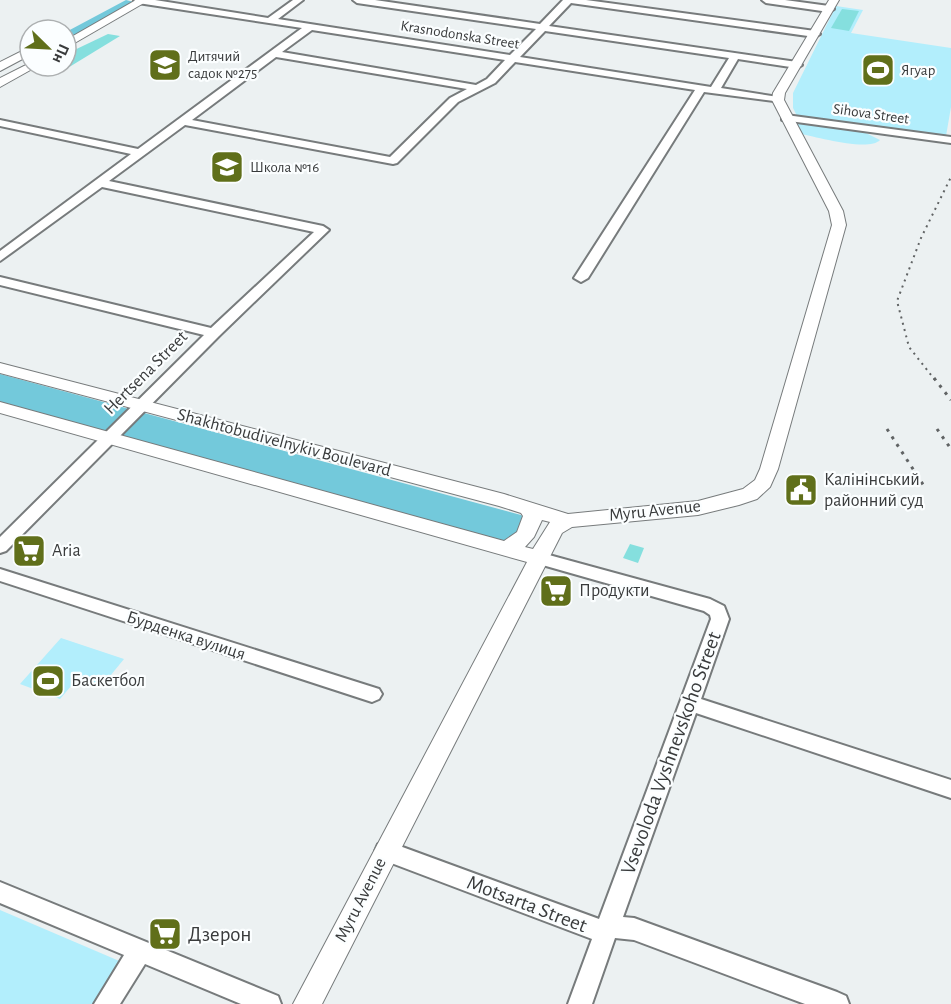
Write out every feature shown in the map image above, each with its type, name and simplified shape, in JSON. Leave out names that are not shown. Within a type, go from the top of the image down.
[{"type":"main road","points":[[78,38],[143,0]]},
{"type":"main road","points":[[778,100],[779,93],[798,65],[831,4]]},
{"type":"main road","points":[[0,68],[18,57]]},
{"type":"main road","points":[[0,83],[18,73]]},
{"type":"main road","name":"Myru Avenue","points":[[307,1004],[554,530],[568,521],[698,508],[750,494],[763,483],[770,469],[839,225],[836,211],[778,100]]},
{"type":"main road","name":"Shakhtobudivelnykiv Boulevard","points":[[0,368],[568,521]]},
{"type":"main road","points":[[0,407],[538,558]]},
{"type":"main road","points":[[505,548],[516,546],[531,525],[533,516],[528,509]]},
{"type":"street","name":"Krasnodonska Street","points":[[138,0],[778,100]]},
{"type":"street","points":[[269,21],[299,0]]},
{"type":"street","points":[[357,0],[798,65]]},
{"type":"street","points":[[183,121],[393,161],[454,100],[490,81],[568,0],[815,34]]},
{"type":"street","points":[[766,0],[831,4]]},
{"type":"street","points":[[0,257],[310,27]]},
{"type":"street","points":[[274,54],[478,88]]},
{"type":"street","points":[[715,89],[735,56]]},
{"type":"street","points":[[581,278],[702,87]]},
{"type":"street","name":"Sihova Street","points":[[786,118],[946,139]]},
{"type":"street","points":[[0,123],[141,153]]},
{"type":"street","name":"Hertsena Street","points":[[0,547],[214,333],[323,230],[100,183]]},
{"type":"street","points":[[0,281],[214,333]]},
{"type":"street","name":"Vsevoloda Vyshnevskoho Street","points":[[538,558],[710,606],[718,611],[720,619],[580,1004]]},
{"type":"street","name":"Бурденка вулиця","points":[[0,575],[372,694]]},
{"type":"street","points":[[689,703],[951,789]]},
{"type":"street","name":"Motsarta Street","points":[[386,851],[593,929],[602,931],[607,927],[634,929],[837,1004]]},
{"type":"street","points":[[0,892],[269,1004]]},
{"type":"street","points":[[106,1004],[140,951]]},
{"type":"shaded area","points":[[126,0],[134,2],[78,36],[78,26]]},
{"type":"shaded area","name":"Ягуар","points":[[836,6],[863,10],[851,33],[951,48],[951,107],[946,136],[797,116],[793,108],[793,93]]},
{"type":"shaded area","points":[[792,121],[854,127],[880,140],[865,145],[842,143],[801,134]]},
{"type":"shaded area","points":[[0,374],[521,515],[524,518],[514,539],[504,541],[0,402]]},
{"type":"shaded area","points":[[61,638],[124,659],[101,687],[77,679],[60,699],[20,684]]},
{"type":"shaded area","points":[[0,910],[124,963],[96,1004],[0,1004]]},
{"type":"building","points":[[842,9],[859,11],[849,31],[831,28]]},
{"type":"building","points":[[108,34],[120,36],[78,62],[78,48]]},
{"type":"building","name":"Калінінський районний суд","points":[[795,476],[813,480],[807,505],[789,501]]},
{"type":"building","points":[[630,544],[644,548],[638,563],[623,558]]},
{"type":"railway","points":[[935,380],[909,347],[897,301],[921,238],[951,177]]},
{"type":"railway","points":[[934,378],[951,400]]},
{"type":"railway","points":[[887,429],[924,486]]},
{"type":"railway","points":[[937,429],[951,449]]},
{"type":"place","name":"Дитячий садок №275","points":[[165,65]]},
{"type":"place","name":"Ягуар","points":[[878,70]]},
{"type":"place","name":"Школа №16","points":[[227,167]]},
{"type":"place","name":"Калінінський районний суд","points":[[801,490]]},
{"type":"place","name":"Aria","points":[[29,551]]},
{"type":"place","name":"Продукти","points":[[556,591]]},
{"type":"place","name":"Баскетбол","points":[[48,681]]},
{"type":"place","name":"Дзерон","points":[[165,934]]}]
